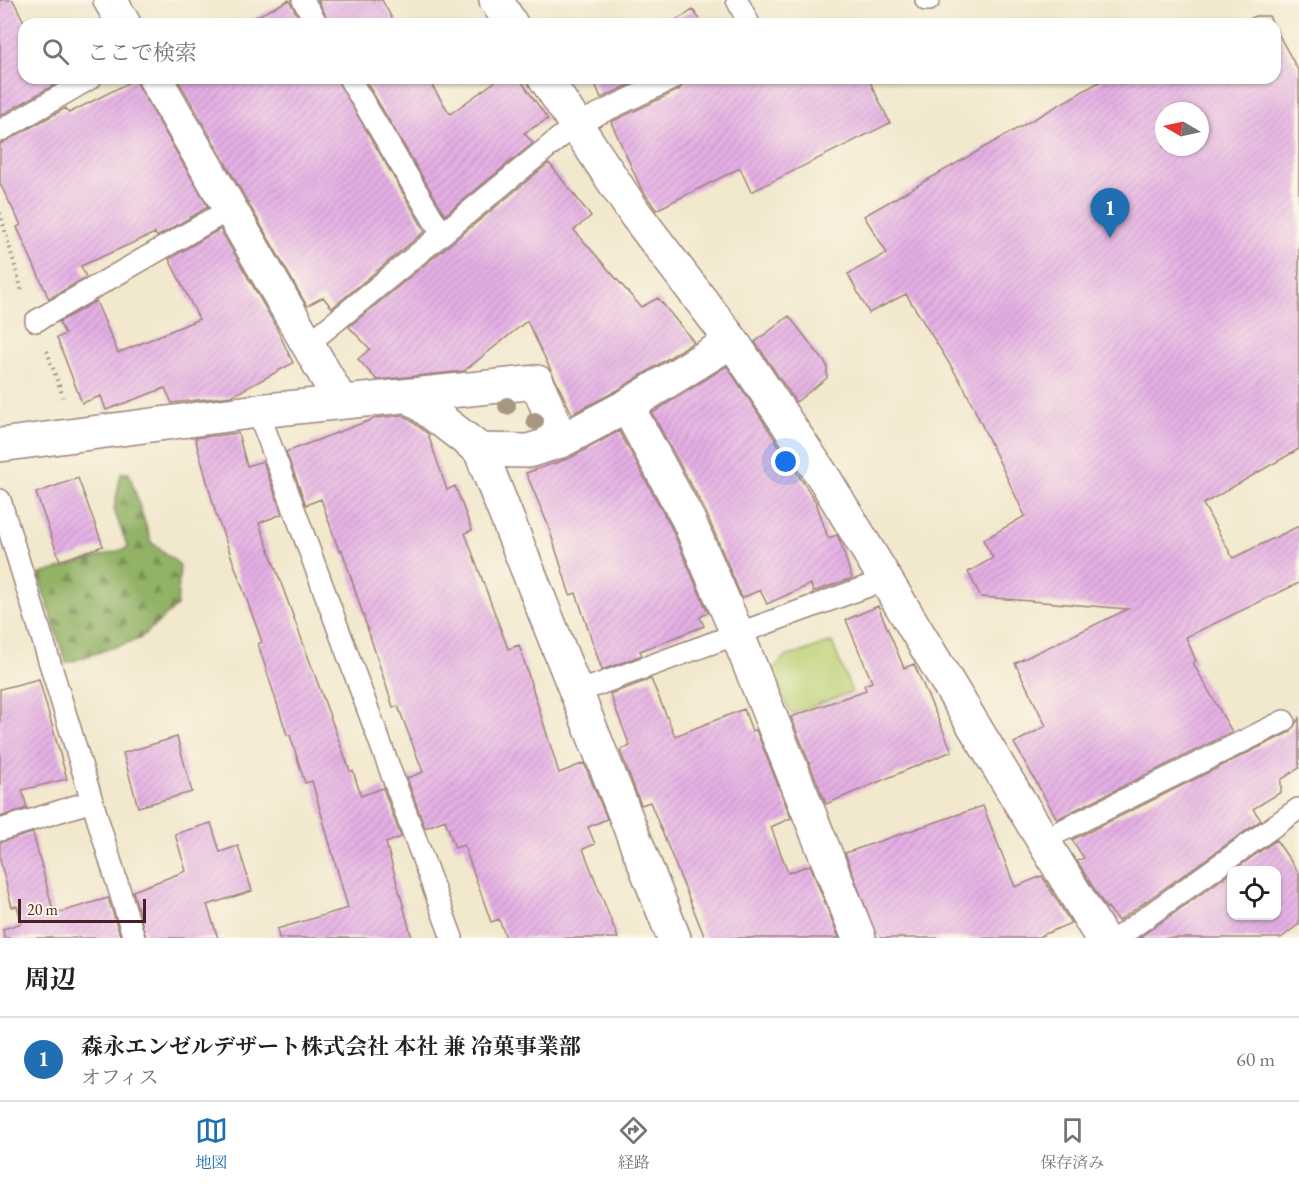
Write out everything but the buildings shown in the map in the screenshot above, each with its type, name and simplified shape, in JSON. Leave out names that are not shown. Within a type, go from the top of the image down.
[{"type":"street","points":[[110,0],[120,18]]},
{"type":"street","points":[[496,0],[507,18]]},
{"type":"street","points":[[158,84],[341,402]]},
{"type":"street","points":[[549,84],[636,215],[732,341],[826,481],[1103,937]]},
{"type":"street","points":[[480,450],[528,451],[561,441],[627,406],[732,341]]},
{"type":"street","points":[[0,445],[258,411],[411,397],[537,382],[561,441]]},
{"type":"street","points":[[411,397],[480,450],[674,938]]},
{"type":"street","points":[[627,406],[688,519],[737,633],[859,938]]},
{"type":"lane","points":[[303,0],[314,18]]},
{"type":"lane","points":[[737,0],[746,18]]},
{"type":"lane","points":[[0,131],[82,84]]},
{"type":"lane","points":[[353,84],[442,234]]},
{"type":"lane","points":[[308,344],[575,125],[661,84]]},
{"type":"lane","points":[[36,321],[230,208]]},
{"type":"lane","points":[[258,411],[452,938]]},
{"type":"lane","points":[[0,500],[134,938]]},
{"type":"lane","points":[[575,693],[885,580]]},
{"type":"lane","points":[[1043,840],[1284,721]]},
{"type":"lane","points":[[0,830],[92,801]]},
{"type":"lane","points":[[1103,937],[1298,809]]},
{"type":"green space","points":[[121,473],[129,473],[151,542],[180,565],[177,606],[139,639],[66,663],[38,575],[128,548],[114,510]]},
{"type":"green space","points":[[832,642],[852,692],[791,714],[771,672],[783,658]]},
{"type":"place","name":"森永エンゼルデザート株式会社 本社 兼 冷菓事業部","points":[[1110,238]]}]
